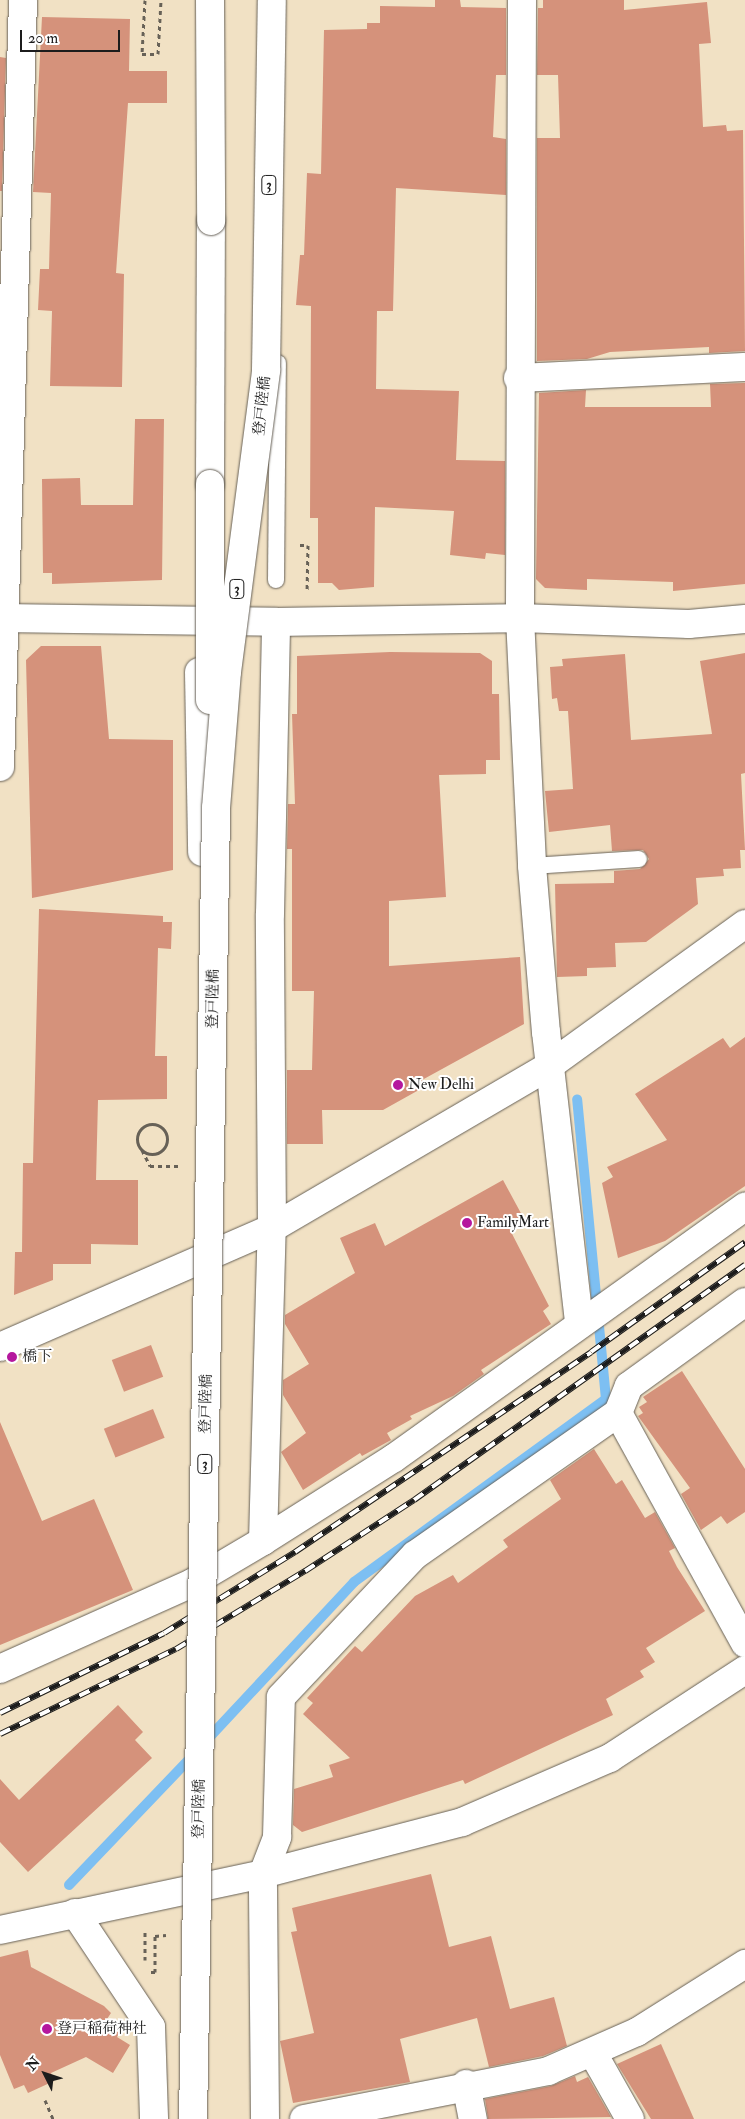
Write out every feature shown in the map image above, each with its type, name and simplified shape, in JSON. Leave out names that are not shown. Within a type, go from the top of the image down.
[{"type":"street","points":[[0,767],[7,388],[23,0]]},
{"type":"street","name":"登戸陸橋","points":[[210,0],[209,684],[216,808]]},
{"type":"street","name":"登戸陸橋","points":[[193,2119],[216,808],[227,672],[266,370],[272,0]]},
{"type":"street","points":[[522,0],[518,378],[520,618],[532,866],[549,1066],[582,1321]]},
{"type":"street","points":[[518,378],[745,367]]},
{"type":"street","points":[[4,618],[196,622],[276,618],[520,618],[689,624],[745,619]]},
{"type":"street","points":[[263,1542],[272,1228],[270,914],[276,618]]},
{"type":"street","points":[[192,1583],[202,1257],[202,797],[196,622]]},
{"type":"street","points":[[0,1347],[272,1228],[549,1066],[745,924]]},
{"type":"street","points":[[0,1669],[192,1583],[263,1542],[394,1458],[582,1321],[745,1207]]},
{"type":"street","points":[[265,2119],[263,1874],[277,1837],[281,1697],[416,1555],[618,1412],[629,1386],[745,1302]]},
{"type":"street","points":[[618,1412],[745,1642]]},
{"type":"street","points":[[0,1930],[202,1884],[263,1874],[407,1840],[514,1803],[654,1733],[745,1670]]},
{"type":"street","points":[[188,1746],[208,1816],[202,1884]]},
{"type":"street","points":[[75,1913],[152,2027],[154,2119]]},
{"type":"street","points":[[318,2117],[466,2084],[548,2071],[594,2055],[745,1964]]},
{"type":"street","points":[[594,2055],[630,2119]]},
{"type":"street","points":[[466,2084],[473,2119]]},
{"type":"lane","points":[[276,580],[281,71]]},
{"type":"lane","points":[[532,866],[639,859]]},
{"type":"path","points":[[145,0],[142,54],[158,54],[161,0]]},
{"type":"path","points":[[141,1149],[154,1154],[162,1149],[166,1137],[161,1128],[152,1124],[143,1127],[137,1141],[141,1149],[150,1166],[181,1165]]},
{"type":"path","points":[[145,1963],[146,1928]]},
{"type":"path","points":[[144,1972],[155,1972],[155,1936],[169,1935]]},
{"type":"path","points":[[45,2100],[53,2119]]},
{"type":"building","points":[[435,0],[460,0],[461,7],[506,8],[506,75],[496,75],[493,137],[506,139],[506,195],[396,188],[393,311],[377,311],[376,389],[459,391],[456,460],[505,461],[505,555],[486,553],[485,559],[450,555],[454,511],[375,507],[374,587],[339,590],[332,583],[318,583],[318,518],[310,518],[311,306],[296,305],[300,255],[304,255],[307,173],[321,174],[324,30],[367,29],[367,23],[380,23],[380,6],[435,7]]},
{"type":"building","points":[[543,0],[624,0],[624,10],[707,2],[711,43],[699,44],[703,127],[726,125],[727,131],[743,130],[745,351],[709,353],[709,347],[610,352],[587,359],[537,361],[537,138],[560,138],[558,75],[537,75],[538,8],[543,8]]},
{"type":"building","points":[[42,17],[130,19],[129,71],[167,71],[167,103],[128,103],[116,273],[124,274],[122,387],[50,386],[52,311],[38,310],[40,269],[49,269],[51,193],[33,192]]},
{"type":"building","points":[[0,57],[6,58],[2,191],[0,191]]},
{"type":"building","points":[[745,383],[745,584],[673,591],[673,582],[587,579],[587,590],[545,588],[536,579],[539,393],[586,390],[585,407],[711,407],[710,384]]},
{"type":"building","points":[[135,419],[164,419],[162,580],[52,584],[52,573],[43,573],[42,479],[80,478],[81,505],[133,505]]},
{"type":"building","points":[[41,646],[101,646],[109,739],[173,740],[173,870],[32,898],[26,660]]},
{"type":"building","points":[[390,652],[480,653],[492,661],[492,694],[499,694],[500,760],[486,760],[486,774],[439,775],[446,897],[389,901],[389,966],[520,957],[524,1024],[422,1080],[426,1086],[383,1110],[322,1110],[323,1144],[287,1144],[287,1070],[312,1070],[314,991],[292,991],[292,849],[287,849],[288,804],[295,804],[292,714],[297,714],[297,656]]},
{"type":"building","points":[[745,653],[745,773],[741,774],[745,850],[740,850],[741,868],[723,869],[724,876],[696,878],[698,904],[646,942],[615,943],[616,967],[587,968],[587,976],[557,977],[555,884],[614,883],[614,871],[640,869],[649,859],[643,850],[612,851],[610,825],[549,832],[545,791],[573,789],[568,711],[559,711],[557,698],[552,699],[550,667],[563,666],[562,659],[625,654],[631,740],[712,734],[700,661]]},
{"type":"building","points":[[39,909],[163,916],[163,922],[172,922],[171,949],[158,948],[155,1056],[167,1056],[167,1099],[98,1100],[96,1180],[138,1180],[138,1245],[91,1244],[91,1264],[53,1264],[53,1280],[14,1295],[15,1252],[22,1252],[23,1163],[33,1163]]},
{"type":"building","points":[[745,1037],[745,1186],[665,1241],[618,1258],[602,1183],[613,1177],[607,1167],[667,1140],[635,1094],[723,1038],[730,1048]]},
{"type":"building","points":[[503,1180],[523,1217],[508,1226],[549,1306],[543,1311],[551,1324],[481,1370],[484,1374],[453,1396],[410,1416],[412,1419],[387,1433],[391,1440],[362,1456],[360,1453],[303,1490],[281,1452],[306,1433],[283,1395],[283,1380],[309,1364],[285,1324],[285,1315],[355,1273],[340,1238],[375,1223],[385,1246]]},
{"type":"building","points":[[151,1345],[163,1377],[124,1392],[112,1360]]},
{"type":"building","points":[[682,1371],[745,1469],[745,1512],[727,1524],[721,1516],[701,1530],[681,1494],[690,1488],[638,1416],[643,1413],[639,1407],[647,1402],[643,1397]]},
{"type":"building","points":[[153,1409],[165,1438],[115,1458],[104,1429]]},
{"type":"building","points":[[0,1422],[42,1521],[94,1499],[133,1590],[0,1645]]},
{"type":"building","points":[[594,1449],[616,1484],[622,1480],[645,1518],[655,1512],[675,1548],[669,1551],[677,1567],[705,1611],[646,1648],[655,1662],[640,1671],[644,1677],[606,1699],[613,1715],[465,1784],[463,1780],[302,1832],[293,1825],[294,1789],[333,1777],[329,1765],[350,1758],[303,1714],[313,1703],[307,1698],[355,1646],[362,1652],[415,1596],[453,1575],[458,1583],[508,1547],[503,1540],[561,1499],[550,1480]]},
{"type":"building","points":[[118,1705],[143,1732],[135,1740],[152,1758],[28,1872],[0,1842],[0,1779],[19,1800]]},
{"type":"building","points":[[431,1874],[449,1947],[491,1936],[510,2009],[554,1997],[567,2046],[543,2056],[489,2067],[477,2018],[400,2039],[410,2082],[293,2103],[280,2041],[314,2033],[291,1932],[297,1931],[292,1908]]},
{"type":"building","points":[[28,1950],[31,1967],[104,2006],[111,2013],[107,2019],[122,2029],[117,2037],[130,2045],[113,2073],[86,2057],[51,2073],[54,2081],[28,2093],[24,2085],[14,2089],[0,2055],[0,1957]]},
{"type":"building","points":[[661,2044],[694,2119],[651,2119],[617,2064]]},
{"type":"building","points":[[575,2076],[577,2082],[588,2077],[611,2117],[488,2119],[485,2099],[551,2086]]},
{"type":"waterway","points":[[204,1743],[354,1582],[606,1399],[577,1099]]},
{"type":"waterway","points":[[69,1885],[194,1754]]},
{"type":"railway","points":[[0,1713],[164,1633],[295,1552],[591,1352],[745,1242]]},
{"type":"railway","points":[[0,1734],[176,1649],[305,1571],[414,1500],[745,1265]]},
{"type":"place","name":"New Delhi","points":[[398,1085]]},
{"type":"place","name":"FamilyMart","points":[[467,1223]]},
{"type":"place","name":"橋下","points":[[12,1357]]},
{"type":"place","name":"登戸稲荷神社","points":[[47,2029]]}]
